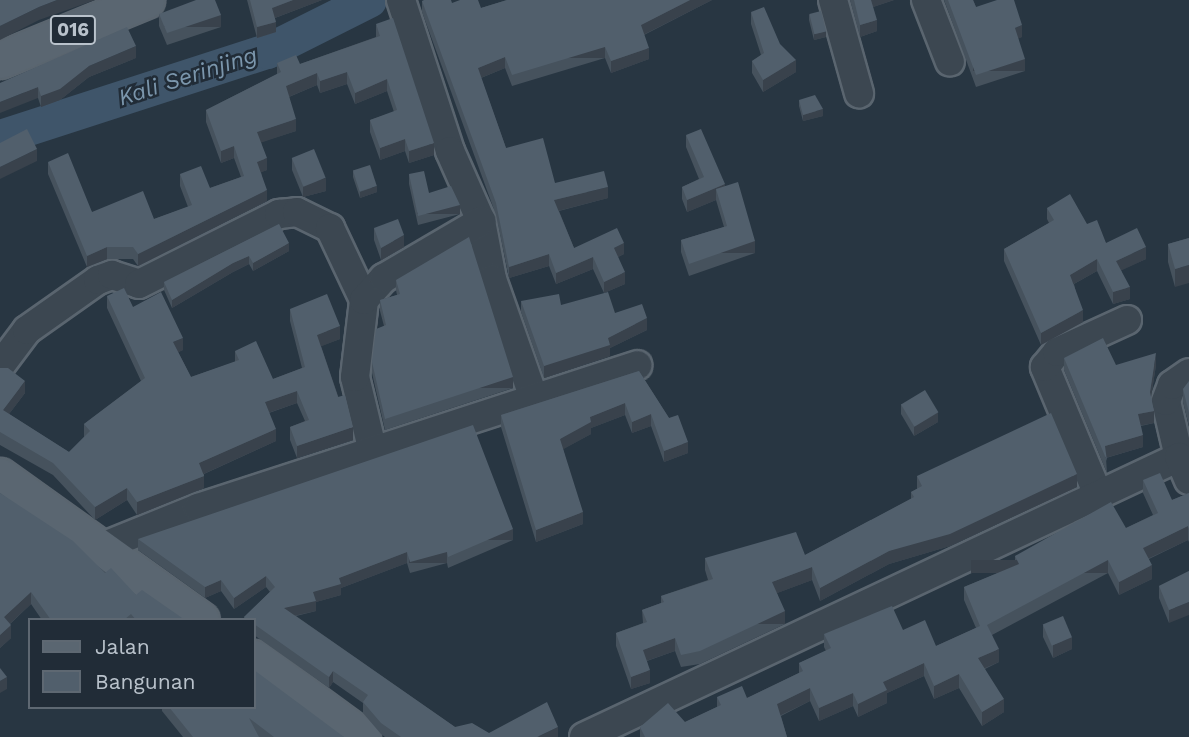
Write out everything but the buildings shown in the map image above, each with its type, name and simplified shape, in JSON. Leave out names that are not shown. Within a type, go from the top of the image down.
[{"type":"main road","name":"016","points":[[0,60],[146,0]]},
{"type":"main road","points":[[0,476],[198,618]]},
{"type":"main road","points":[[256,659],[362,737]]},
{"type":"street","points":[[401,0],[450,151],[481,221],[492,279],[534,398]]},
{"type":"street","points":[[833,0],[859,93]]},
{"type":"street","points":[[926,0],[950,62]]},
{"type":"street","points":[[0,366],[27,330],[98,280],[112,275],[139,284],[279,214],[298,212],[330,228],[364,300],[355,377],[373,452]]},
{"type":"street","points":[[364,300],[384,278],[481,221]]},
{"type":"street","points":[[1099,497],[1045,367],[1057,352],[1127,320]]},
{"type":"street","points":[[102,547],[373,452],[637,365]]},
{"type":"street","points":[[584,737],[1099,497],[1184,469],[1166,401],[1172,385],[1189,373]]},
{"type":"waterway","name":"Kali Serinjing","points":[[0,137],[267,51],[369,0]]}]
